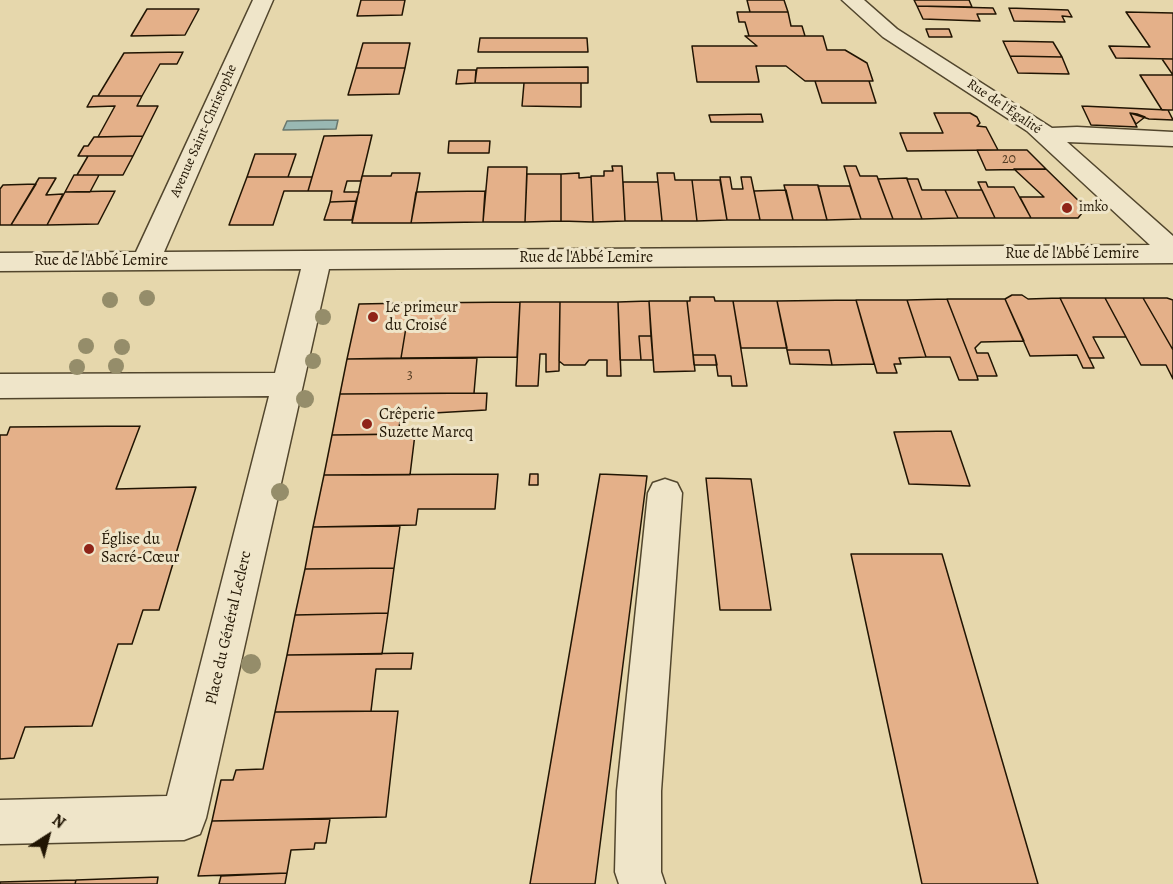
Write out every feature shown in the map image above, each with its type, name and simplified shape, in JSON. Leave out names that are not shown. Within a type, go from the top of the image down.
[{"type":"street","name":"Avenue Saint-Christophe","points":[[146,261],[262,0]]},
{"type":"street","name":"Rue de l'Égalité","points":[[852,0],[890,33],[1022,116],[1173,252]]},
{"type":"street","points":[[1046,136],[1077,135],[1173,140]]},
{"type":"street","name":"Rue de l'Abbé Lemire","points":[[0,262],[1173,252]]},
{"type":"street","name":"Place du Général Leclerc","points":[[0,822],[184,818],[317,260]]},
{"type":"street","points":[[0,386],[288,384]]},
{"type":"street","points":[[642,884],[638,872],[639,791],[665,493]]},
{"type":"water","points":[[338,120],[336,129],[283,130],[287,121]]},
{"type":"building","points":[[361,0],[405,0],[402,15],[357,16]]},
{"type":"building","points":[[747,0],[784,0],[788,12],[750,12]]},
{"type":"building","points":[[914,0],[969,0],[972,7],[917,6]]},
{"type":"building","points":[[917,6],[993,8],[996,14],[977,14],[980,21],[923,19]]},
{"type":"building","points":[[1009,8],[1068,10],[1072,17],[1062,16],[1065,22],[1014,21]]},
{"type":"building","points":[[147,9],[199,9],[185,35],[131,36]]},
{"type":"building","points":[[737,12],[788,12],[791,26],[802,26],[805,36],[749,36],[745,22],[739,22]]},
{"type":"building","points":[[1126,12],[1173,13],[1173,59],[1116,58],[1109,46],[1150,47]]},
{"type":"building","points":[[926,29],[949,29],[952,37],[929,37]]},
{"type":"building","points":[[745,36],[823,36],[827,50],[845,50],[867,63],[873,81],[805,81],[786,66],[756,66],[759,82],[697,82],[692,46],[757,46]]},
{"type":"building","points":[[480,38],[587,38],[588,52],[478,52]]},
{"type":"building","points":[[1003,41],[1053,42],[1062,57],[1010,56]]},
{"type":"building","points":[[363,43],[410,43],[405,68],[356,68]]},
{"type":"building","points":[[183,52],[177,64],[160,64],[142,96],[98,96],[124,53]]},
{"type":"building","points":[[1010,56],[1062,57],[1069,74],[1018,73]]},
{"type":"building","points":[[1162,59],[1173,59],[1173,75]]},
{"type":"building","points":[[588,67],[588,83],[475,83],[477,68]]},
{"type":"building","points":[[356,68],[405,68],[399,94],[348,95]]},
{"type":"building","points":[[458,70],[476,70],[475,83],[456,84]]},
{"type":"building","points":[[1140,75],[1173,75],[1173,110],[1162,110]]},
{"type":"building","points":[[815,81],[869,81],[876,103],[822,103]]},
{"type":"building","points":[[524,83],[581,83],[581,107],[522,106]]},
{"type":"building","points":[[93,96],[142,96],[137,106],[158,106],[143,136],[98,137],[115,106],[87,107]]},
{"type":"building","points":[[1082,106],[1168,110],[1173,120],[1149,119],[1130,113],[1137,127],[1091,125]]},
{"type":"building","points":[[934,113],[970,113],[977,117],[980,123],[977,126],[986,127],[998,150],[907,151],[900,133],[943,133]]},
{"type":"building","points":[[1130,113],[1137,114],[1145,117],[1136,124]]},
{"type":"building","points":[[761,114],[763,122],[711,122],[709,115]]},
{"type":"building","points":[[372,135],[361,181],[347,181],[344,192],[359,192],[356,201],[330,202],[332,191],[308,191],[324,136]]},
{"type":"building","points":[[143,136],[133,156],[78,156],[84,146],[88,146],[94,137]]},
{"type":"building","points":[[449,141],[490,141],[489,153],[448,153]]},
{"type":"building","points":[[977,150],[1027,150],[1046,169],[986,170]]},
{"type":"building","points":[[255,154],[296,154],[288,177],[247,177]]},
{"type":"building","points":[[88,156],[133,156],[123,175],[77,175]]},
{"type":"building","points":[[612,166],[622,166],[625,221],[593,222],[591,176],[604,176],[604,171],[613,171]]},
{"type":"building","points":[[844,166],[856,166],[860,176],[877,176],[893,219],[861,219]]},
{"type":"building","points":[[488,167],[527,167],[525,222],[483,222]]},
{"type":"building","points":[[1014,169],[1046,169],[1086,208],[1078,218],[1031,218],[1020,197],[1044,197]]},
{"type":"building","points":[[392,173],[420,173],[411,223],[352,223],[362,176],[391,176]]},
{"type":"building","points":[[579,173],[579,178],[591,177],[593,222],[561,221],[561,174]]},
{"type":"building","points":[[657,173],[674,173],[675,180],[692,180],[697,221],[662,221]]},
{"type":"building","points":[[527,174],[561,174],[561,221],[525,222]]},
{"type":"building","points":[[74,175],[99,175],[90,192],[65,192]]},
{"type":"building","points":[[247,177],[312,177],[308,191],[284,191],[273,225],[229,225]]},
{"type":"building","points":[[720,177],[730,177],[732,189],[743,189],[741,177],[751,177],[760,220],[727,220]]},
{"type":"building","points":[[39,178],[56,178],[46,195],[63,194],[47,225],[11,225]]},
{"type":"building","points":[[907,178],[922,219],[893,219],[878,179]]},
{"type":"building","points":[[907,179],[918,179],[922,190],[945,190],[958,218],[922,219]]},
{"type":"building","points":[[692,180],[720,180],[727,220],[697,221]]},
{"type":"building","points":[[623,182],[658,182],[662,221],[625,221]]},
{"type":"building","points":[[978,182],[986,182],[988,187],[1014,187],[1031,218],[995,218]]},
{"type":"building","points":[[36,184],[11,225],[0,225],[0,189],[3,185]]},
{"type":"building","points":[[784,185],[818,185],[827,220],[793,220]]},
{"type":"building","points":[[818,186],[850,186],[861,219],[827,220]]},
{"type":"building","points":[[786,190],[793,220],[760,220],[754,191]]},
{"type":"building","points":[[945,190],[982,190],[995,218],[958,218]]},
{"type":"building","points":[[115,191],[98,224],[47,225],[65,192]]},
{"type":"building","points":[[485,191],[483,222],[411,223],[416,192]]},
{"type":"building","points":[[356,201],[352,220],[324,220],[330,202]]},
{"type":"building","points":[[1012,295],[1022,295],[1028,299],[1060,298],[1094,368],[1083,368],[1077,355],[1030,356],[1005,299]]},
{"type":"building","points":[[690,297],[714,297],[715,301],[733,301],[747,386],[732,386],[731,376],[718,376],[715,355],[693,355],[687,301],[690,301]]},
{"type":"building","points":[[1060,298],[1105,298],[1126,337],[1093,337],[1104,358],[1089,358]]},
{"type":"building","points":[[1105,298],[1143,298],[1173,350],[1173,379],[1166,365],[1141,365]]},
{"type":"building","points":[[1143,298],[1173,300],[1173,350]]},
{"type":"building","points":[[947,299],[1005,299],[1024,341],[981,342],[975,348],[977,353],[988,353],[997,376],[977,376]]},
{"type":"building","points":[[947,299],[978,380],[959,380],[950,357],[926,357],[907,300]]},
{"type":"building","points":[[856,300],[907,300],[926,357],[899,358],[901,364],[894,364],[897,373],[877,373]]},
{"type":"building","points":[[856,300],[874,364],[832,365],[829,350],[787,350],[777,301]]},
{"type":"building","points":[[649,301],[651,336],[639,336],[641,360],[620,360],[618,302]]},
{"type":"building","points":[[649,301],[687,301],[695,371],[654,372]]},
{"type":"building","points":[[733,301],[777,301],[787,348],[741,348]]},
{"type":"building","points":[[520,302],[517,357],[401,358],[410,303]]},
{"type":"building","points":[[520,302],[560,302],[559,371],[546,372],[546,354],[540,354],[538,386],[516,386]]},
{"type":"building","points":[[560,302],[618,302],[621,376],[607,376],[607,360],[589,360],[585,365],[564,365],[559,361]]},
{"type":"building","points":[[410,303],[401,358],[347,359],[359,304]]},
{"type":"building","points":[[639,336],[651,336],[653,360],[641,360]]},
{"type":"building","points":[[787,350],[829,350],[832,365],[790,364]]},
{"type":"building","points":[[693,355],[715,355],[717,365],[694,365]]},
{"type":"building","points":[[477,358],[474,393],[340,394],[347,359]]},
{"type":"building","name":"Crêperie Suzette Marcq","points":[[487,393],[486,410],[416,414],[402,408],[398,434],[332,435],[340,394]]},
{"type":"building","name":"Église du Sacré-Cœur","points":[[140,426],[116,489],[196,487],[159,610],[143,610],[132,644],[118,644],[92,726],[25,727],[14,758],[0,759],[0,435],[7,435],[10,427]]},
{"type":"building","points":[[951,431],[970,486],[909,484],[894,432]]},
{"type":"building","points":[[415,434],[410,475],[324,475],[332,435]]},
{"type":"building","points":[[498,474],[495,509],[418,509],[416,525],[313,527],[324,475]]},
{"type":"building","points":[[530,474],[538,474],[538,485],[529,485]]},
{"type":"building","points":[[600,474],[647,476],[595,884],[530,884]]},
{"type":"building","points":[[706,478],[751,479],[771,610],[720,610]]},
{"type":"building","points":[[400,526],[394,568],[305,569],[313,527]]},
{"type":"building","points":[[851,554],[942,554],[1038,884],[922,884]]},
{"type":"building","points":[[394,568],[388,613],[295,615],[305,569]]},
{"type":"building","points":[[388,613],[382,654],[287,655],[295,615]]},
{"type":"building","points":[[413,653],[411,669],[376,669],[371,711],[275,712],[287,655]]},
{"type":"building","points":[[398,711],[386,817],[212,821],[221,780],[233,780],[236,770],[263,769],[275,712]]},
{"type":"building","points":[[330,819],[326,843],[315,843],[314,849],[291,850],[287,873],[198,876],[212,821]]},
{"type":"building","points":[[287,873],[285,884],[219,884],[221,876]]},
{"type":"building","points":[[158,877],[157,884],[75,884],[76,880]]},
{"type":"building","points":[[76,880],[75,884],[0,884],[0,882]]},
{"type":"place","name":"imko","points":[[1067,208]]},
{"type":"place","name":"Le primeur du Croisé","points":[[373,317]]},
{"type":"place","name":"Crêperie Suzette Marcq","points":[[367,424]]},
{"type":"place","name":"Église du Sacré-Cœur","points":[[89,549]]}]
